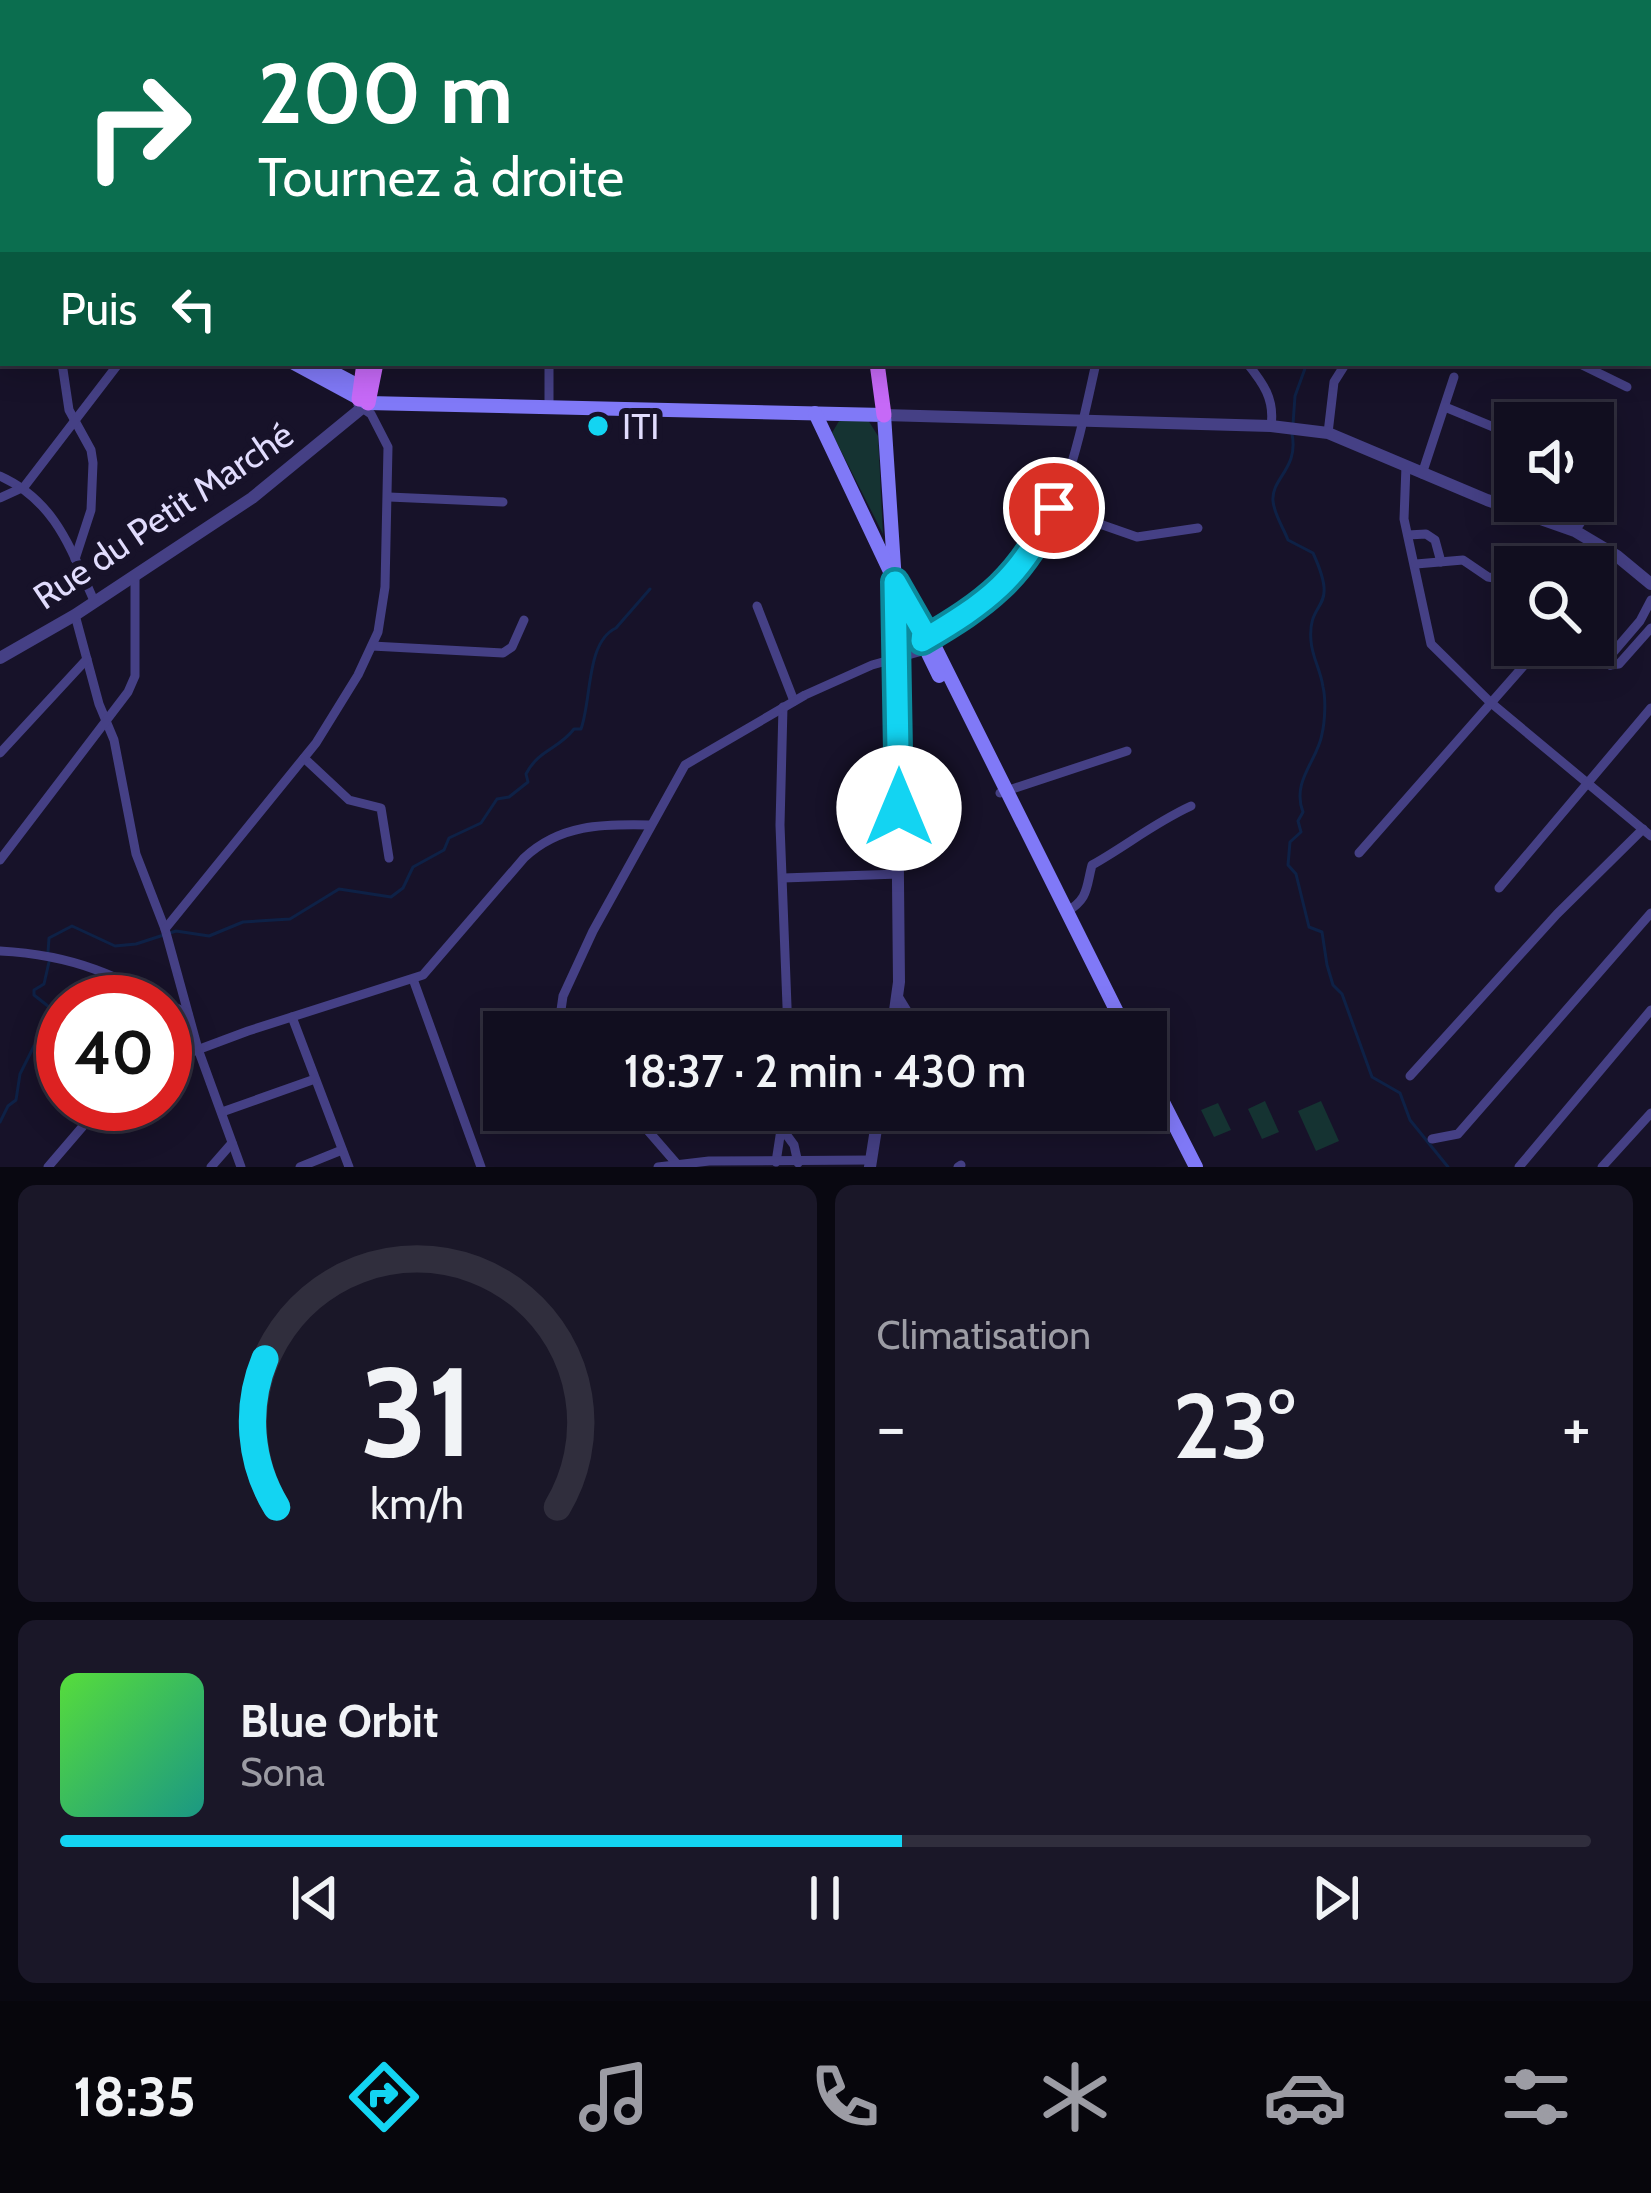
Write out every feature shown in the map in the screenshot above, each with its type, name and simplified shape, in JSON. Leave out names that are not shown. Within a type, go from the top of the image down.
[{"type":"main road","points":[[299,366],[362,401],[390,404],[884,415]]},
{"type":"main road","points":[[319,366],[362,401]]},
{"type":"main road","points":[[362,401],[364,366]]},
{"type":"main road","points":[[362,401],[375,366]]},
{"type":"main road","points":[[877,366],[895,582]]},
{"type":"main road","points":[[815,413],[895,582],[1113,1011]]},
{"type":"main road","points":[[1167,1114],[1192,1167]]},
{"type":"main road","points":[[1167,1121],[1192,1167]]},
{"type":"street","points":[[62,366],[75,424],[91,450],[94,489],[75,559]]},
{"type":"street","points":[[0,498],[24,487],[117,366]]},
{"type":"street","points":[[561,1011],[563,997],[685,764],[794,700],[872,665],[898,659],[1005,586],[1054,508],[1084,419],[1095,366]]},
{"type":"street","points":[[1249,366],[1265,385],[1271,426]]},
{"type":"street","points":[[1328,433],[1334,382],[1344,366]]},
{"type":"street","points":[[1584,366],[1627,387]]},
{"type":"street","points":[[549,369],[549,406]]},
{"type":"street","points":[[1422,473],[1454,377]]},
{"type":"street","points":[[166,933],[304,758],[372,646],[382,617],[389,497],[386,438],[362,401]]},
{"type":"street","name":"Rue du Petit Marché","points":[[0,658],[135,577],[252,498],[362,401]]},
{"type":"street","points":[[1445,406],[1494,427]]},
{"type":"street","points":[[884,415],[1302,428],[1328,433],[1575,530],[1597,546]]},
{"type":"street","points":[[1406,466],[1402,493],[1431,644],[1490,702],[1647,832],[1557,914],[1410,1076]]},
{"type":"street","points":[[0,476],[24,487],[54,517],[94,603]]},
{"type":"street","points":[[389,497],[503,502]]},
{"type":"street","points":[[1054,508],[1136,537],[1198,528]]},
{"type":"street","points":[[1575,530],[1580,522]]},
{"type":"street","points":[[1408,535],[1426,534],[1435,540],[1441,562]]},
{"type":"street","points":[[1614,558],[1651,584]]},
{"type":"street","points":[[1416,563],[1463,560],[1494,578]]},
{"type":"street","points":[[0,860],[108,724],[135,676],[135,577]]},
{"type":"street","points":[[895,582],[899,874],[895,1011]]},
{"type":"street","points":[[1651,600],[1648,614],[1610,656],[1610,665],[1618,664],[1651,628]]},
{"type":"street","points":[[757,606],[794,700]]},
{"type":"street","points":[[75,615],[108,724],[136,854],[177,975]]},
{"type":"street","points":[[372,646],[503,653],[512,647],[524,620]]},
{"type":"street","points":[[0,753],[87,659]]},
{"type":"street","points":[[1359,853],[1523,666]]},
{"type":"street","points":[[783,707],[779,767],[787,1011]]},
{"type":"street","points":[[1499,888],[1651,708]]},
{"type":"street","points":[[1004,792],[1127,751]]},
{"type":"street","points":[[304,758],[349,800],[381,808],[389,858]]},
{"type":"street","points":[[1064,913],[1079,905],[1090,888],[1091,865],[1127,845],[1138,832],[1191,806]]},
{"type":"street","points":[[192,1052],[413,979],[431,966],[543,842],[589,826],[650,824]]},
{"type":"street","points":[[782,878],[899,874]]},
{"type":"street","points":[[157,909],[183,906]]},
{"type":"street","points":[[1432,1139],[1458,1134],[1651,913]]},
{"type":"street","points":[[0,951],[49,954],[114,975]]},
{"type":"street","points":[[413,979],[481,1167]]},
{"type":"street","points":[[897,995],[907,1011]]},
{"type":"street","points":[[1519,1167],[1651,1010]]},
{"type":"street","points":[[292,1017],[349,1167]]},
{"type":"street","points":[[192,1028],[241,1167]]},
{"type":"street","points":[[222,1112],[315,1078]]},
{"type":"street","points":[[1602,1167],[1651,1113]]},
{"type":"street","points":[[47,1167],[78,1131]]},
{"type":"street","points":[[648,1131],[676,1163]]},
{"type":"street","points":[[768,1164],[783,1131]]},
{"type":"street","points":[[784,1131],[794,1145],[798,1163]]},
{"type":"street","points":[[658,1167],[676,1163],[870,1163],[875,1131]]},
{"type":"street","points":[[211,1167],[232,1143]]},
{"type":"street","points":[[300,1167],[342,1150]]},
{"type":"green space","points":[[868,420],[878,436],[883,534],[832,433],[839,421]]},
{"type":"green space","points":[[1265,1101],[1279,1132],[1262,1139],[1248,1109]]},
{"type":"green space","points":[[1321,1101],[1339,1141],[1316,1151],[1298,1111]]},
{"type":"green space","points":[[1218,1103],[1231,1130],[1214,1137],[1201,1110]]},
{"type":"waterway","points":[[1293,424],[1295,396],[1306,366]]},
{"type":"waterway","points":[[1292,434],[1292,456],[1273,501],[1288,540],[1313,553],[1321,572],[1324,596],[1311,627],[1311,641],[1325,710],[1320,744],[1300,790],[1301,832],[1290,842],[1288,865],[1296,874],[1309,927],[1322,932],[1333,985],[1342,994],[1372,1077],[1400,1093],[1410,1120],[1448,1167]]},
{"type":"waterway","points":[[48,952],[49,938],[72,926],[115,946],[176,931],[209,936],[243,922],[290,919],[339,889],[391,897],[403,888],[413,867],[444,850],[449,838],[481,823],[497,799],[509,797],[528,782],[526,774],[536,760],[574,729],[581,729],[599,645],[650,589]]},
{"type":"waterway","points":[[46,975],[49,962]]},
{"type":"waterway","points":[[36,989],[36,997]]},
{"type":"waterway","points":[[0,1122],[16,1100],[20,1074],[36,1046]]},
{"type":"place","name":"ITI","points":[[598,426]]},
{"type":"route","points":[[899,808],[895,582],[923,631],[922,641],[965,617],[1005,586],[1054,508]]}]
